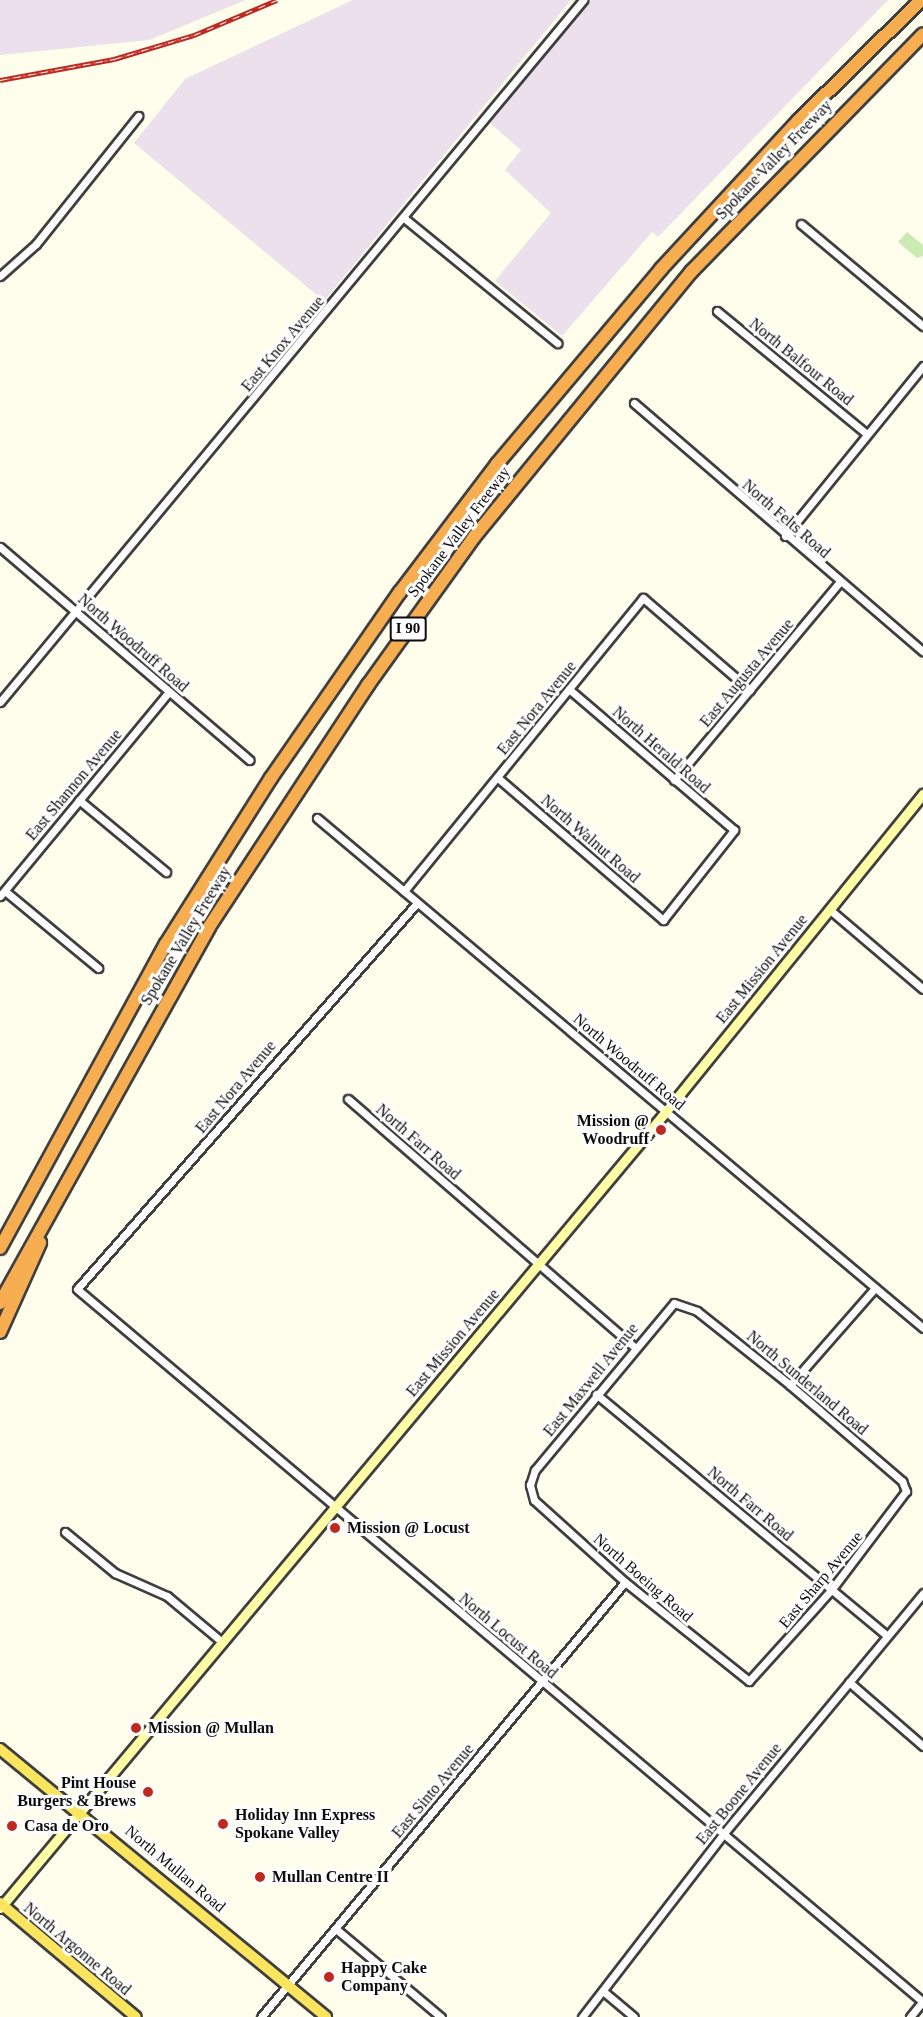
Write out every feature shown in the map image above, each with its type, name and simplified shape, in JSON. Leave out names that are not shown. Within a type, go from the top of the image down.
[{"type":"highway","name":"Spokane Valley Freeway","points":[[0,1248],[29,1189],[122,1021],[243,821],[454,520],[575,368],[696,229],[921,0]]},
{"type":"highway","name":"Spokane Valley Freeway","points":[[0,1303],[209,927],[362,694],[474,537],[691,272],[923,34]]},
{"type":"highway","points":[[0,1235],[29,1189]]},
{"type":"highway","points":[[0,1332],[57,1198]]},
{"type":"main road","name":"North Mullan Road","points":[[0,1749],[81,1810],[326,2017]]},
{"type":"main road","name":"North Argonne Road","points":[[1,1905],[136,2017]]},
{"type":"street","name":"East Knox Avenue","points":[[0,702],[79,614],[584,0]]},
{"type":"street","points":[[0,276],[36,244],[138,116]]},
{"type":"street","points":[[404,218],[557,343]]},
{"type":"street","points":[[801,224],[923,326]]},
{"type":"street","name":"North Balfour Road","points":[[717,311],[867,434]]},
{"type":"street","points":[[785,536],[923,366]]},
{"type":"street","name":"North Felts Road","points":[[633,403],[785,536],[923,652]]},
{"type":"street","name":"North Woodruff Road","points":[[0,547],[249,760]]},
{"type":"street","name":"East Augusta Avenue","points":[[674,780],[840,583]]},
{"type":"street","name":"East Nora Avenue","points":[[404,891],[644,598],[750,690]]},
{"type":"street","name":"North Herald Road","points":[[569,689],[734,830]]},
{"type":"street","name":"East Shannon Avenue","points":[[2,894],[169,692]]},
{"type":"street","name":"North Walnut Road","points":[[498,778],[663,920],[734,830]]},
{"type":"street","name":"East Mission Avenue","points":[[1,1905],[667,1110],[923,794]]},
{"type":"street","points":[[79,800],[166,872]]},
{"type":"street","name":"North Woodruff Road","points":[[317,818],[667,1110],[923,1328]]},
{"type":"street","points":[[2,894],[98,968]]},
{"type":"street","name":"East Nora Avenue","points":[[77,1289],[417,903]]},
{"type":"street","points":[[829,909],[923,989]]},
{"type":"street","name":"North Farr Road","points":[[348,1099],[634,1347]]},
{"type":"street","points":[[790,1385],[875,1288]]},
{"type":"street","name":"North Locust Road","points":[[77,1289],[923,2002]]},
{"type":"street","name":"East Maxwell Avenue","points":[[530,1485],[535,1470],[634,1347],[674,1303],[684,1303]]},
{"type":"street","name":"North Sunderland Road","points":[[684,1303],[790,1385],[902,1481],[906,1491]]},
{"type":"street","name":"North Farr Road","points":[[596,1394],[887,1636]]},
{"type":"street","name":"North Boeing Road","points":[[530,1485],[534,1500],[625,1582],[749,1681]]},
{"type":"street","name":"East Sharp Avenue","points":[[749,1681],[832,1589],[906,1491]]},
{"type":"street","points":[[65,1532],[115,1573],[167,1596],[222,1642]]},
{"type":"street","name":"East Sinto Avenue","points":[[261,2017],[625,1582]]},
{"type":"street","name":"East Boone Avenue","points":[[582,2017],[724,1833],[923,1593]]},
{"type":"street","points":[[849,1682],[923,1746]]},
{"type":"street","points":[[336,1929],[441,2017]]},
{"type":"street","points":[[603,1991],[634,2017]]},
{"type":"street","points":[[910,2017],[923,2002]]},
{"type":"shaded area","points":[[0,0],[246,0],[149,40],[0,55]]},
{"type":"shaded area","points":[[353,0],[571,0],[324,301],[134,143],[185,79]]},
{"type":"shaded area","points":[[591,0],[888,0],[658,237],[652,232],[562,336],[495,281],[551,213],[505,170],[521,150],[490,123]]},
{"type":"green space","points":[[907,232],[923,245],[923,256],[917,258],[898,242]]},
{"type":"railway","points":[[0,80],[114,59],[194,35],[277,0]]},
{"type":"place","name":"Mission @ Woodruff","points":[[661,1130]]},
{"type":"place","name":"Mission @ Locust","points":[[335,1528]]},
{"type":"place","name":"Mission @ Mullan","points":[[136,1728]]},
{"type":"place","name":"Pint House Burgers & Brews","points":[[148,1792]]},
{"type":"place","name":"Holiday Inn Express Spokane Valley","points":[[223,1824]]},
{"type":"place","name":"Casa de Oro","points":[[12,1826]]},
{"type":"place","name":"Mullan Centre II","points":[[260,1877]]},
{"type":"place","name":"Happy Cake Company","points":[[329,1977]]}]
